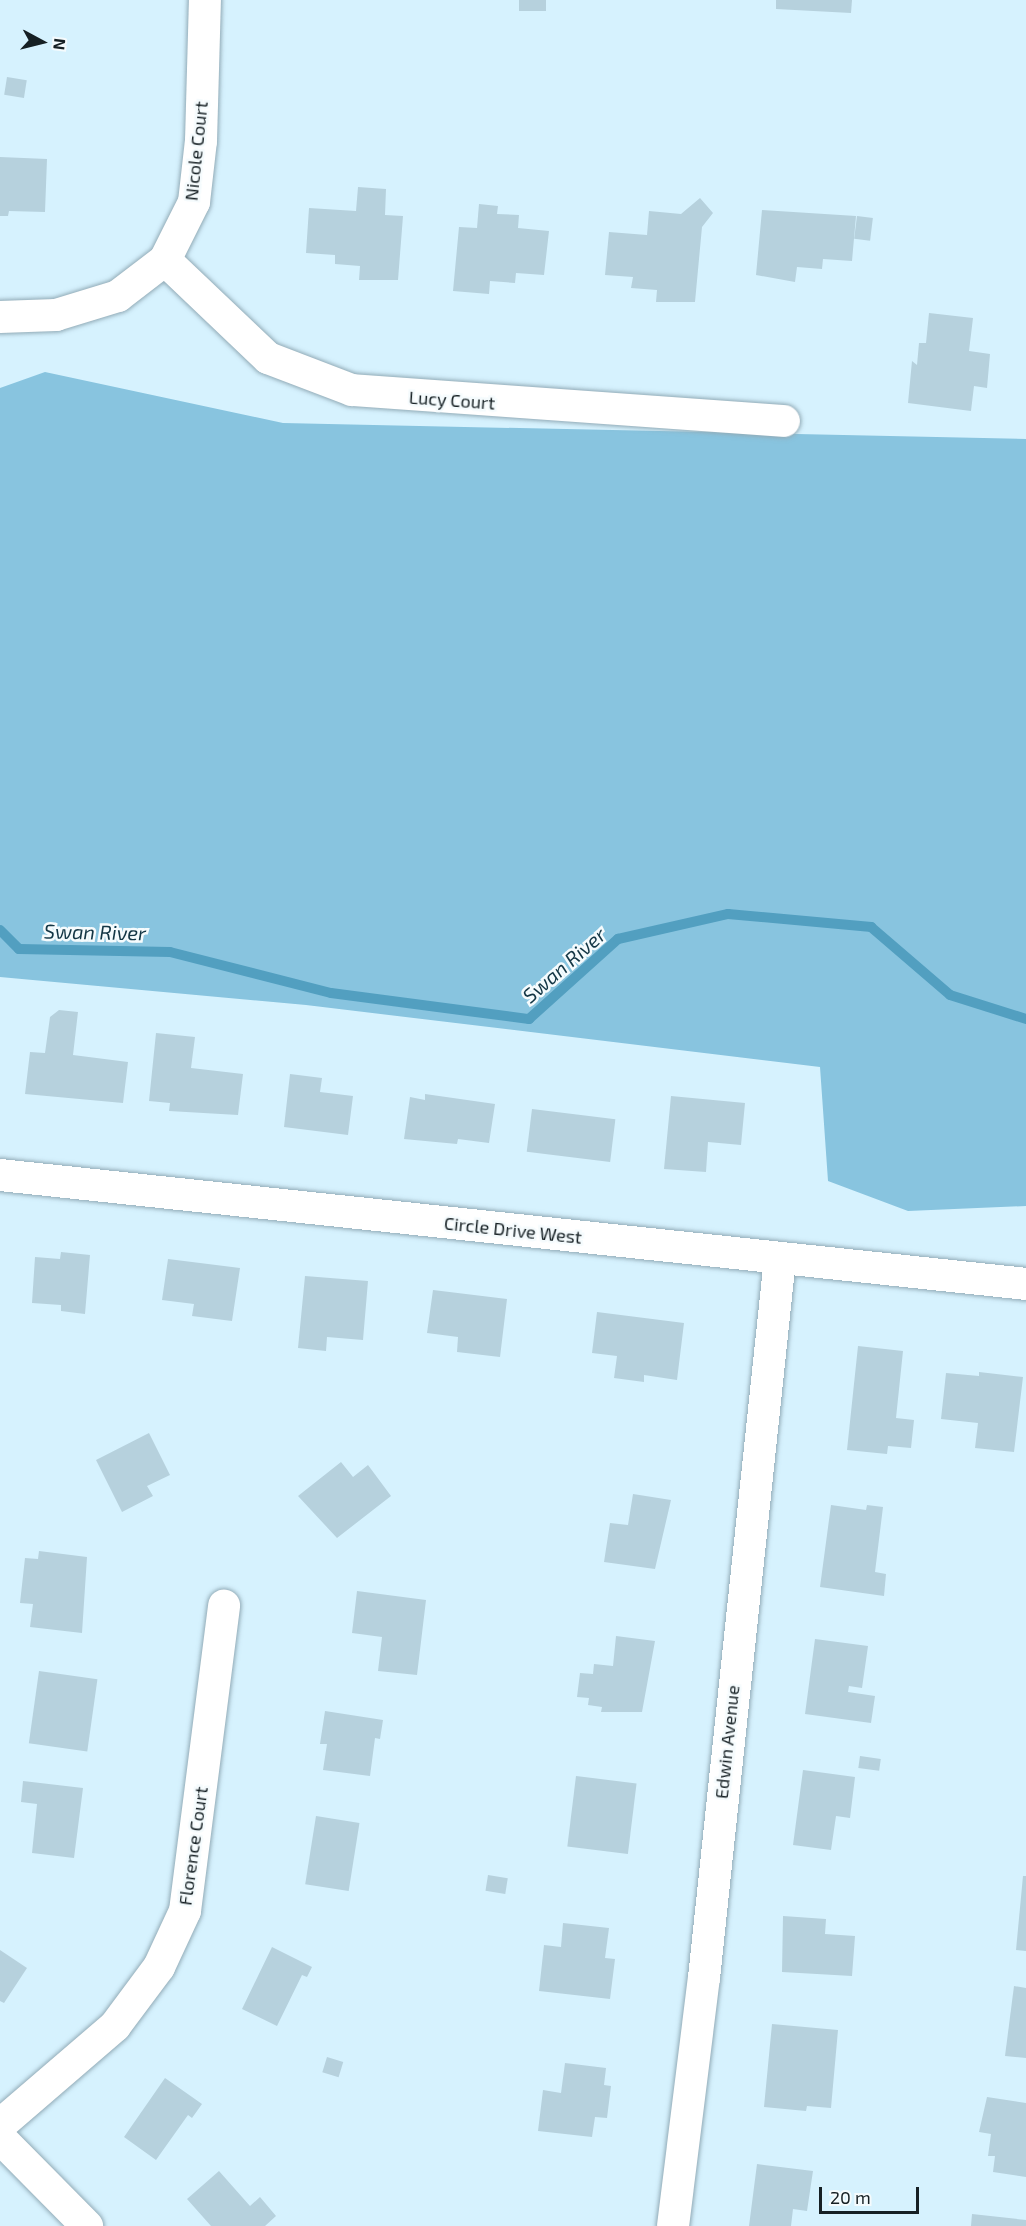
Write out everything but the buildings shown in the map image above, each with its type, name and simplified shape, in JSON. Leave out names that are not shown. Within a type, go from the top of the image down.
[{"type":"street","name":"Nicole Court","points":[[0,317],[56,315],[118,296],[165,260],[194,202],[201,141],[205,0]]},
{"type":"street","name":"Lucy Court","points":[[165,260],[268,358],[352,390],[784,421]]},
{"type":"street","name":"Circle Drive West","points":[[0,1175],[1026,1284]]},
{"type":"street","name":"Edwin Avenue","points":[[673,2226],[704,1978],[780,1258]]},
{"type":"street","name":"Florence Court","points":[[0,2125],[115,2026],[159,1967],[184,1911],[224,1605]]},
{"type":"street","points":[[0,2138],[87,2226]]},
{"type":"shaded area","points":[[45,372],[283,423],[1026,439],[1026,1206],[908,1211],[828,1181],[820,1067],[306,1005],[0,977],[0,388]]},
{"type":"waterway","name":"Swan River","points":[[0,930],[19,949],[170,952],[331,993],[529,1019],[618,939],[728,914],[871,927],[950,995],[1026,1019]]}]
